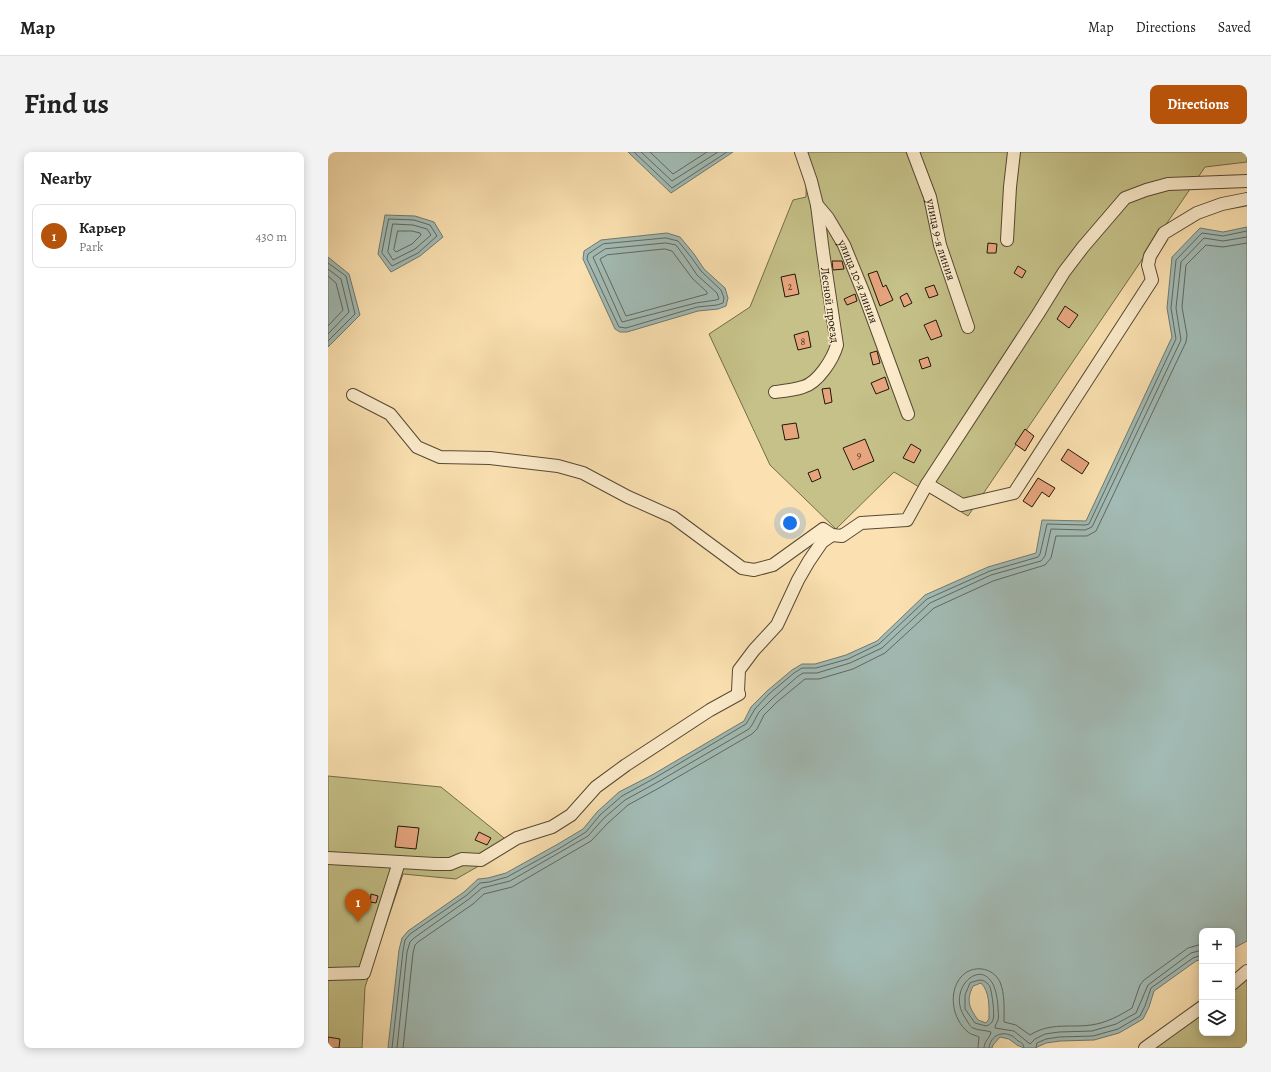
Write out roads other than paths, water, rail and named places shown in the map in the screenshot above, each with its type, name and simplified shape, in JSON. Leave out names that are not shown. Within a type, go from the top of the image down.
[{"type":"street","name":"улица 10-я линия","points":[[801,152],[817,205],[828,218],[844,245],[872,314],[908,414]]},
{"type":"street","name":"улица 9-я линия","points":[[913,152],[930,197],[940,245],[968,327]]},
{"type":"street","points":[[1007,240],[1010,187],[1014,152]]},
{"type":"street","points":[[352,395],[390,414],[417,447],[440,456],[490,458],[558,466],[583,473],[628,497],[673,517],[742,568],[754,570],[773,565],[823,529],[832,535],[842,536],[861,523],[907,520],[927,484],[1064,272],[1083,247],[1125,198],[1168,184],[1247,181]]},
{"type":"street","points":[[927,484],[962,505],[1014,493],[1152,280],[1148,265],[1150,256],[1164,233],[1197,213],[1222,204],[1247,199]]},
{"type":"street","name":"Лесной проезд","points":[[775,392],[803,387],[810,384],[828,364],[837,345],[817,205]]},
{"type":"street","points":[[328,858],[450,864],[462,859],[481,860],[517,838],[552,827],[571,815],[596,787],[626,764],[710,710],[739,694],[739,670],[754,650],[777,625],[798,580],[809,561],[822,542],[832,535]]},
{"type":"street","points":[[328,974],[364,973],[399,862]]},
{"type":"street","points":[[1235,981],[1247,971]]},
{"type":"street","points":[[1145,1048],[1199,1009]]},
{"type":"water","points":[[628,152],[733,152],[671,193]]},
{"type":"water","points":[[385,215],[415,216],[434,222],[443,237],[420,256],[391,272],[378,254]]},
{"type":"water","points":[[1247,227],[1247,941],[1235,947],[1235,928],[1199,928],[1199,960],[1154,991],[1143,1019],[1119,1033],[1094,1040],[1060,1041],[1046,1043],[1035,1048],[1024,1048],[1009,1039],[1000,1037],[992,1048],[388,1048],[399,950],[402,938],[408,931],[464,892],[478,879],[506,873],[558,844],[583,829],[597,812],[619,792],[652,775],[744,721],[751,707],[792,670],[802,664],[815,664],[846,655],[877,641],[925,595],[988,567],[1036,553],[1042,520],[1086,521],[1172,337],[1167,308],[1172,257],[1200,228],[1223,232]],"holes":[[[981,983],[986,991],[989,1005],[989,1019],[986,1023],[978,1020],[972,1011],[969,1000],[973,986]]]},
{"type":"water","points":[[667,233],[680,237],[704,269],[725,288],[728,298],[726,306],[718,309],[698,311],[627,332],[620,332],[615,329],[583,259],[584,251],[601,240]]},
{"type":"water","points":[[328,257],[349,274],[360,315],[328,347]]},
{"type":"place","name":"Карьер","points":[[358,922]]}]
